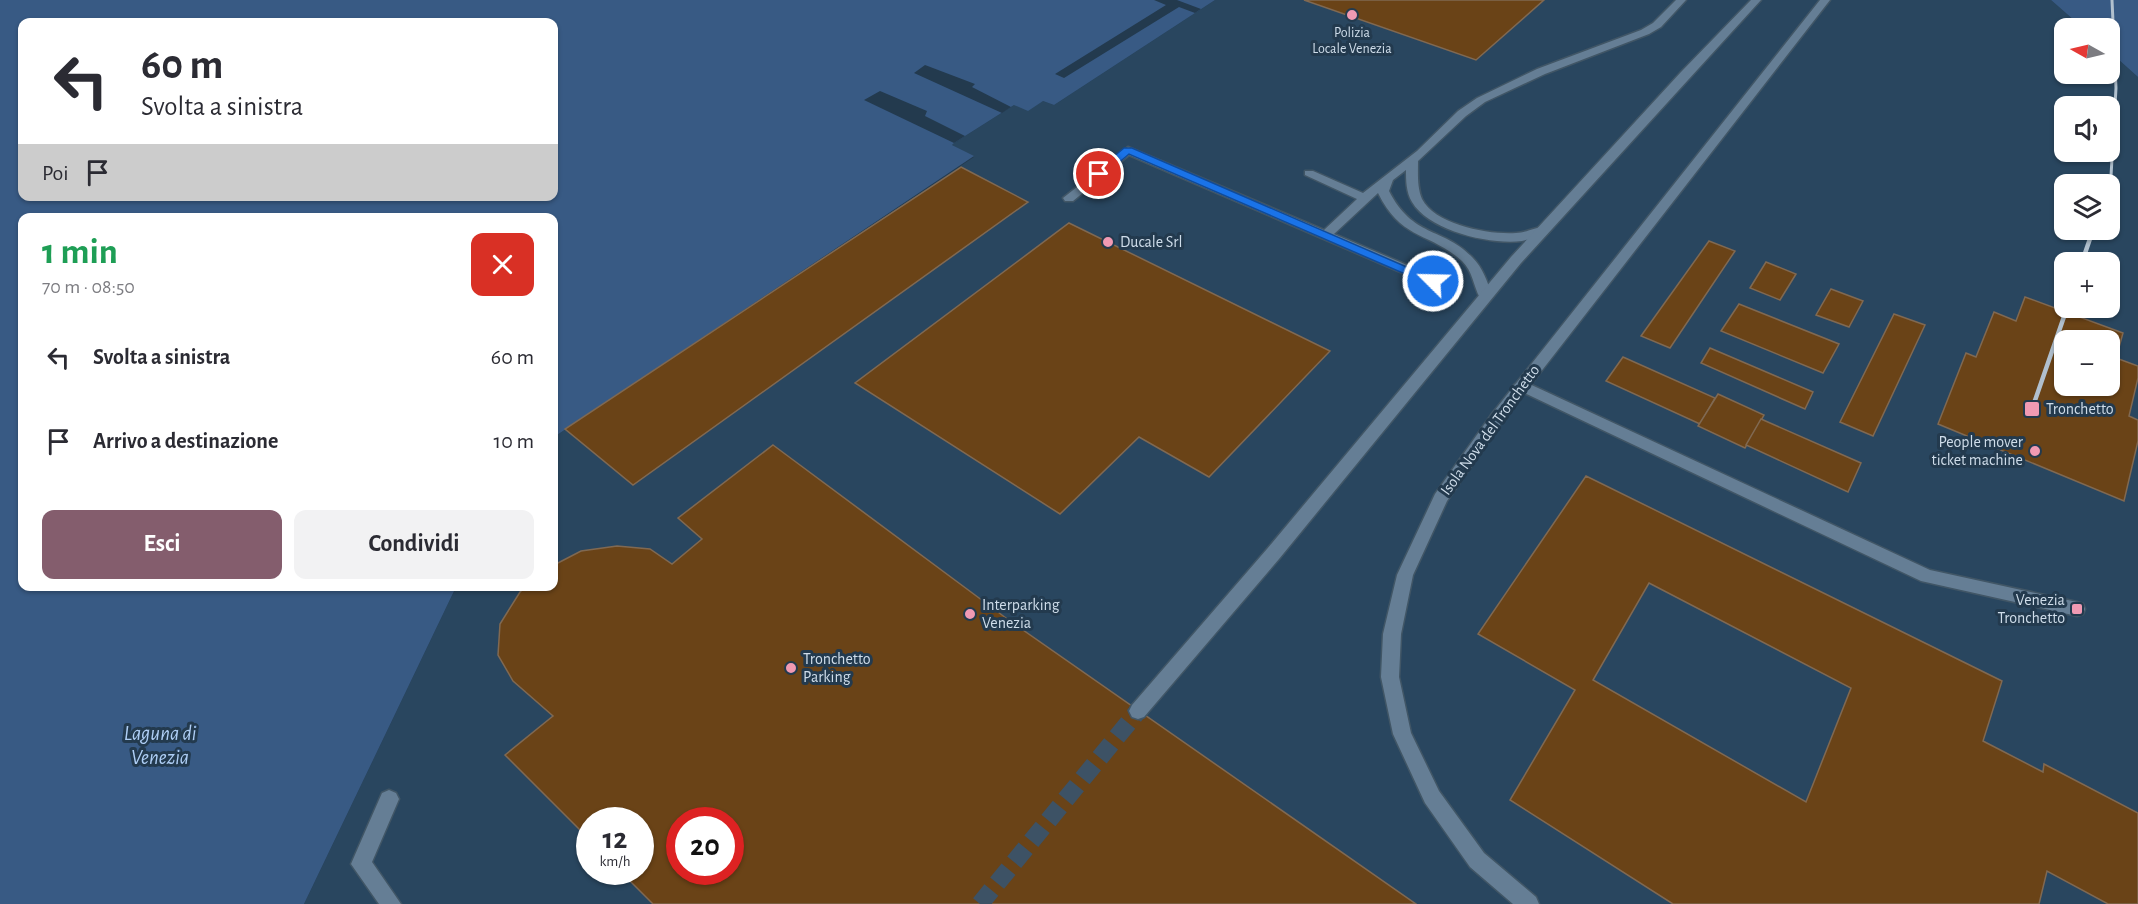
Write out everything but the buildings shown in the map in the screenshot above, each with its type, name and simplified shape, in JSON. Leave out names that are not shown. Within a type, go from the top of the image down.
[{"type":"street","points":[[1138,711],[1274,554],[1485,295],[1685,74],[1756,0]]},
{"type":"street","name":"Isola Nova del Tronchetto","points":[[1529,904],[1478,860],[1432,797],[1402,734],[1390,677],[1392,634],[1405,575],[1440,498],[1521,385],[1825,0]]},
{"type":"street","points":[[1326,235],[1398,168],[1412,160],[1458,116],[1480,100],[1524,79],[1646,32],[1675,2]]},
{"type":"street","points":[[1069,198],[1128,150],[1454,290]]},
{"type":"street","points":[[1412,160],[1415,196],[1433,217],[1467,231],[1504,238],[1521,237],[1544,230]]},
{"type":"street","points":[[1309,173],[1365,198]]},
{"type":"street","points":[[1388,178],[1383,191],[1394,214],[1403,223],[1450,247],[1470,261],[1481,274],[1485,295]]},
{"type":"street","points":[[1521,385],[1927,576],[2077,609]]},
{"type":"street","points":[[389,799],[361,864],[391,904]]},
{"type":"shaded area","points":[[1215,0],[2051,0],[2072,18],[2054,18],[2054,84],[2120,84],[2120,61],[2138,77],[2138,904],[304,904],[454,591],[558,591],[558,434],[974,157],[952,145],[1014,105],[1043,101],[1054,105]]},
{"type":"water","name":"Laguna di Venezia","points":[[0,0],[1215,0],[1054,105],[1043,101],[1028,111],[1014,105],[954,143],[952,145],[974,156],[558,434],[558,213],[18,213],[18,591],[454,591],[304,904],[0,904]]},
{"type":"water","points":[[2051,0],[2138,0],[2138,77],[2120,61],[2120,18],[2072,18]]},
{"type":"pier","points":[[1154,0],[1177,0],[1201,9],[1195,13],[1179,7],[1064,78],[1055,74],[1166,5]]},
{"type":"pier","points":[[925,65],[975,84],[972,87],[1011,107],[1002,113],[914,73]]},
{"type":"pier","points":[[880,91],[927,111],[925,116],[965,136],[954,143],[864,100]]},
{"type":"tunnel","points":[[980,904],[1138,711]]},
{"type":"railway","points":[[2111,174],[2116,88],[2112,0]]},
{"type":"railway","points":[[2085,252],[2090,240]]},
{"type":"railway","points":[[2032,409],[2064,318]]},
{"type":"place","name":"Polizia Locale Venezia","points":[[1352,15]]},
{"type":"place","name":"Ducale Srl","points":[[1108,242]]},
{"type":"place","name":"Tronchetto","points":[[2032,409]]},
{"type":"place","name":"People mover ticket machine","points":[[2035,451]]},
{"type":"place","name":"Venezia Tronchetto","points":[[2077,609]]},
{"type":"place","name":"Interparking Venezia","points":[[970,614]]},
{"type":"place","name":"Tronchetto Parking","points":[[791,668]]},
{"type":"route","points":[[1099,174],[1128,150],[1433,281]]}]
